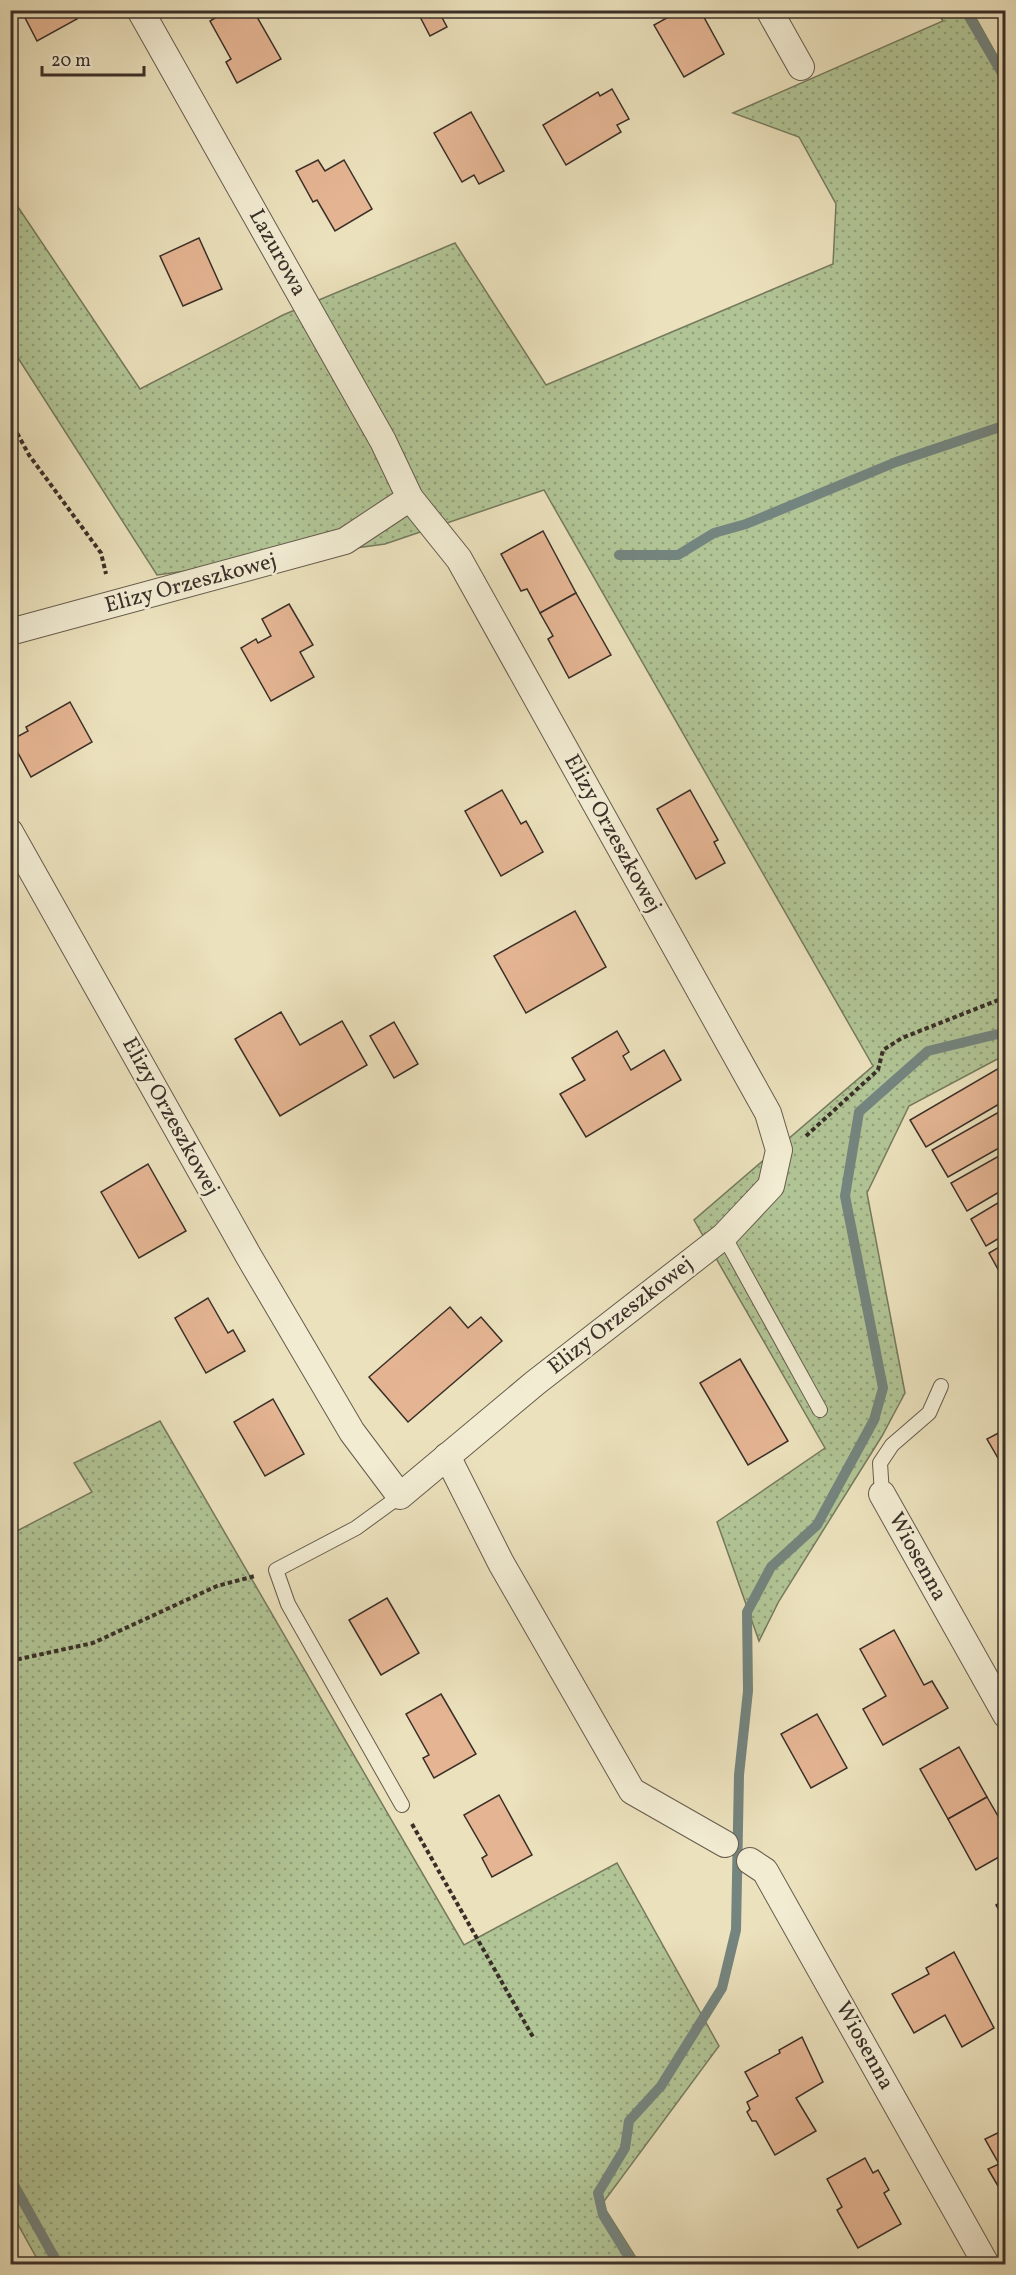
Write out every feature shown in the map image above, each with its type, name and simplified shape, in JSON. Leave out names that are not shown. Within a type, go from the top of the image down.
[{"type":"street","name":"Lazurowa","points":[[140,10],[383,441],[410,498]]},
{"type":"street","points":[[769,10],[801,67]]},
{"type":"street","name":"Elizy Orzeszkowej","points":[[10,632],[114,606],[345,542],[410,498],[459,559],[768,1113],[779,1150],[771,1186],[724,1236],[534,1383],[400,1496],[352,1432],[248,1255],[10,832]]},
{"type":"street","name":"Wiosenna","points":[[447,1456],[501,1563],[632,1791],[738,1852],[765,1871],[986,2265]]},
{"type":"street","name":"Wiosenna","points":[[882,1494],[1005,1715]]},
{"type":"lane","points":[[724,1236],[820,1410]]},
{"type":"lane","points":[[882,1494],[880,1463],[892,1445],[929,1413],[941,1386]]},
{"type":"lane","points":[[400,1496],[356,1528],[276,1570],[288,1604],[402,1805]]},
{"type":"path","points":[[10,420],[29,455],[101,554],[114,606]]},
{"type":"path","points":[[779,1150],[811,1134],[878,1070],[883,1050],[902,1038],[1005,997]]},
{"type":"path","points":[[10,1661],[93,1642],[217,1586],[276,1570]]},
{"type":"path","points":[[402,1805],[533,2037]]},
{"type":"green space","points":[[937,11],[972,11],[1005,70],[1005,1055],[909,1106],[867,1193],[905,1393],[882,1436],[779,1601],[759,1641],[717,1522],[825,1448],[694,1220],[873,1066],[544,490],[385,544],[157,575],[11,347],[10,195],[140,389],[283,315],[455,243],[546,385],[833,264],[836,204],[799,137],[733,113],[943,21]]},
{"type":"green space","points":[[160,1421],[464,1945],[617,1863],[719,2046],[602,2204],[640,2264],[40,2264],[10,2210],[11,1534],[92,1492],[74,1463]]},
{"type":"building","points":[[21,10],[73,10],[77,19],[37,41]]},
{"type":"building","points":[[228,10],[253,10],[281,59],[237,83],[226,62],[231,59],[210,21]]},
{"type":"building","points":[[438,10],[447,27],[430,36],[417,11]]},
{"type":"building","points":[[681,10],[700,10],[724,54],[684,77],[654,25]]},
{"type":"building","points":[[612,89],[629,119],[617,125],[621,132],[566,165],[543,125],[598,92],[600,96]]},
{"type":"building","points":[[471,112],[504,171],[479,184],[474,175],[462,182],[434,133]]},
{"type":"building","points":[[318,160],[325,171],[344,160],[372,209],[335,231],[317,200],[313,202],[296,171]]},
{"type":"building","points":[[199,238],[222,289],[183,306],[160,256]]},
{"type":"building","points":[[543,531],[576,593],[540,613],[527,589],[521,591],[501,554]]},
{"type":"building","points":[[576,593],[611,655],[569,678],[548,639],[553,636],[540,613]]},
{"type":"building","points":[[289,604],[313,645],[300,652],[314,677],[271,701],[241,648],[256,639],[258,643],[271,636],[262,619]]},
{"type":"building","points":[[70,702],[92,742],[31,777],[11,740],[28,731],[26,727]]},
{"type":"building","points":[[502,790],[521,824],[526,821],[543,852],[501,876],[465,811]]},
{"type":"building","points":[[690,790],[718,840],[714,842],[725,863],[696,879],[657,809]]},
{"type":"building","points":[[575,911],[606,967],[526,1013],[494,956]]},
{"type":"building","points":[[281,1012],[300,1045],[342,1021],[367,1065],[280,1116],[235,1039]]},
{"type":"building","points":[[394,1022],[418,1064],[394,1078],[370,1036]]},
{"type":"building","points":[[617,1031],[629,1052],[623,1056],[631,1070],[664,1050],[681,1080],[586,1137],[560,1094],[585,1080],[572,1058]]},
{"type":"building","points":[[1006,1064],[1006,1100],[926,1147],[910,1120]]},
{"type":"building","points":[[1006,1108],[1006,1144],[948,1177],[932,1150]]},
{"type":"building","points":[[1006,1152],[1006,1188],[967,1211],[951,1183]]},
{"type":"building","points":[[148,1164],[186,1231],[139,1258],[101,1192]]},
{"type":"building","points":[[1006,1198],[1006,1234],[986,1246],[971,1219]]},
{"type":"building","points":[[1006,1243],[1006,1279],[1004,1280],[989,1253]]},
{"type":"building","points":[[208,1298],[228,1333],[233,1330],[245,1351],[206,1373],[175,1318]]},
{"type":"building","points":[[450,1307],[468,1328],[481,1317],[502,1341],[408,1422],[369,1377]]},
{"type":"building","points":[[740,1359],[788,1441],[748,1465],[700,1383]]},
{"type":"building","points":[[273,1399],[304,1454],[265,1476],[234,1422]]},
{"type":"building","points":[[1006,1429],[1006,1472],[987,1439]]},
{"type":"building","points":[[387,1598],[419,1653],[381,1675],[349,1620]]},
{"type":"building","points":[[894,1630],[924,1685],[932,1681],[948,1708],[883,1745],[863,1709],[886,1696],[860,1649]]},
{"type":"building","points":[[441,1694],[476,1754],[434,1778],[423,1758],[429,1755],[406,1714]]},
{"type":"building","points":[[817,1714],[847,1768],[811,1788],[781,1734]]},
{"type":"building","points":[[959,1747],[987,1797],[948,1819],[920,1769]]},
{"type":"building","points":[[499,1795],[532,1855],[492,1877],[482,1858],[487,1855],[464,1815]]},
{"type":"building","points":[[987,1797],[1006,1830],[1006,1853],[976,1870],[948,1819]]},
{"type":"building","points":[[1006,1899],[1006,1922],[996,1905]]},
{"type":"building","points":[[954,1952],[994,2028],[962,2047],[945,2015],[914,2033],[892,1994],[929,1974],[926,1968]]},
{"type":"building","points":[[802,2037],[823,2082],[796,2098],[816,2131],[775,2155],[756,2121],[752,2121],[747,2112],[750,2109],[747,2102],[758,2096],[745,2072],[780,2053],[779,2050]]},
{"type":"building","points":[[1006,2129],[1006,2182],[998,2186],[988,2169],[999,2164],[985,2139]]},
{"type":"building","points":[[865,2158],[873,2173],[878,2170],[889,2190],[884,2193],[901,2224],[858,2248],[837,2210],[842,2207],[827,2179]]},
{"type":"waterway","points":[[965,10],[1006,80]]},
{"type":"waterway","points":[[619,555],[678,555],[714,533],[746,524],[896,462],[1006,425]]},
{"type":"waterway","points":[[633,2264],[603,2215],[598,2193],[625,2148],[629,2121],[661,2086],[722,1988],[736,1930],[739,1775],[748,1691],[747,1612],[771,1567],[817,1525],[874,1420],[883,1388],[845,1196],[859,1112],[928,1051],[1006,1032]]},
{"type":"waterway","points":[[10,2178],[58,2264]]}]
